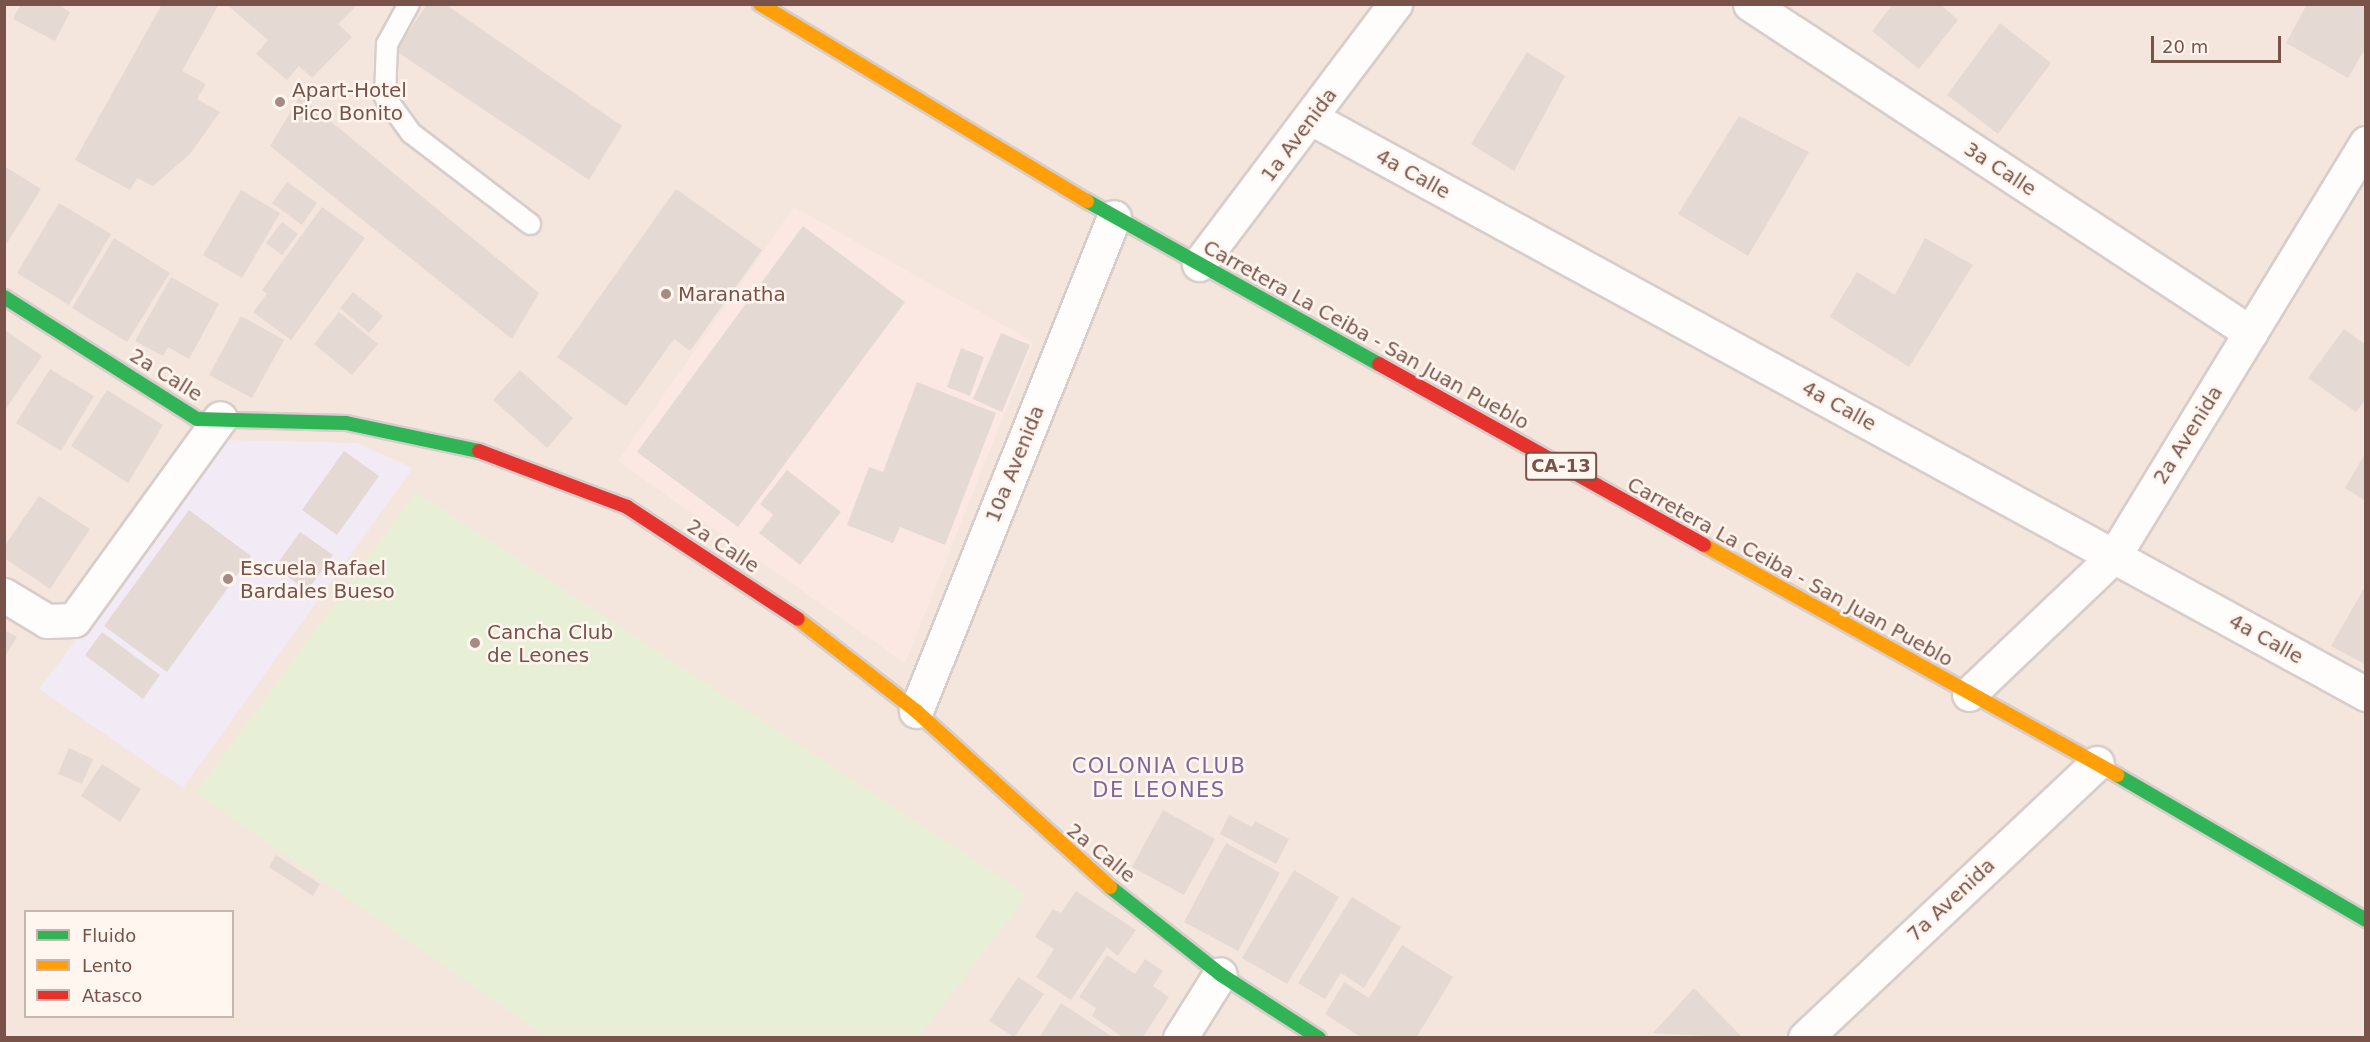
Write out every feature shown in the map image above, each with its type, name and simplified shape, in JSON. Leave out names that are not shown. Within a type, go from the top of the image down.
[{"type":"main road","name":"Carretera La Ceiba - San Juan Pueblo","points":[[760,4],[1114,217],[1969,694],[2097,763],[2366,920]]},
{"type":"main road","name":"2a Calle","points":[[4,297],[197,419],[346,423],[478,451],[627,507],[786,610],[916,711],[1063,849],[1220,974],[1319,1038]]},
{"type":"street","name":"1a Avenida","points":[[1199,264],[1313,119],[1395,4]]},
{"type":"street","name":"3a Calle","points":[[1750,4],[2251,333]]},
{"type":"street","name":"4a Calle","points":[[1313,119],[2366,694]]},
{"type":"street","name":"2a Avenida","points":[[1969,694],[2114,556],[2366,142]]},
{"type":"street","name":"10a Avenida","points":[[916,711],[1114,217]]},
{"type":"street","points":[[4,595],[47,621],[74,620],[220,418]]},
{"type":"street","name":"7a Avenida","points":[[1805,1038],[2097,763]]},
{"type":"street","points":[[1180,1038],[1220,974]]},
{"type":"lane","points":[[410,4],[387,44],[385,97],[411,133],[530,224]]},
{"type":"shaded area","points":[[5,5],[2365,5],[2365,1037],[5,1038]]},
{"type":"shaded area","points":[[794,207],[1033,342],[905,663],[618,461]]},
{"type":"shaded area","name":"Escuela Rafael Bardales Bueso","points":[[227,440],[357,443],[413,468],[183,788],[39,689]]},
{"type":"green space","name":"Cancha Club de Leones","points":[[416,492],[1027,895],[919,1037],[547,1037],[196,793]]},
{"type":"building","points":[[21,4],[57,4],[70,12],[55,41],[13,19]]},
{"type":"building","points":[[162,4],[219,4],[182,71],[206,84],[197,99],[220,112],[190,154],[153,186],[137,178],[130,190],[75,160]]},
{"type":"building","points":[[226,4],[358,4],[338,24],[352,37],[312,78],[299,66],[287,80],[256,54],[268,40]]},
{"type":"building","points":[[427,4],[445,4],[622,126],[589,180],[396,51]]},
{"type":"building","points":[[1893,4],[1940,4],[1958,20],[1919,69],[1872,31]]},
{"type":"building","points":[[2307,4],[2366,4],[2366,47],[2348,78],[2286,43]]},
{"type":"building","points":[[2000,23],[2051,63],[1998,134],[1947,95]]},
{"type":"building","points":[[1527,52],[1565,76],[1514,171],[1471,144]]},
{"type":"building","points":[[300,96],[539,293],[512,339],[270,146]]},
{"type":"building","points":[[1739,116],[1809,152],[1748,256],[1678,214]]},
{"type":"building","points":[[4,166],[41,189],[4,248]]},
{"type":"building","points":[[287,182],[317,203],[302,225],[272,203]]},
{"type":"building","name":"Maranatha","points":[[676,189],[762,250],[690,351],[674,339],[626,406],[557,357]]},
{"type":"building","points":[[241,190],[280,213],[242,278],[203,255]]},
{"type":"building","points":[[59,203],[111,234],[69,305],[17,273]]},
{"type":"building","points":[[322,207],[365,238],[291,340],[253,312],[267,294],[262,290]]},
{"type":"building","points":[[282,222],[298,234],[282,255],[266,243]]},
{"type":"building","points":[[803,226],[905,302],[738,527],[637,452]]},
{"type":"building","points":[[114,238],[170,273],[127,342],[72,308]]},
{"type":"building","points":[[1925,238],[1973,265],[1909,367],[1830,317],[1857,272],[1895,295]]},
{"type":"building","points":[[171,277],[219,304],[189,359],[168,347],[163,356],[135,341]]},
{"type":"building","points":[[353,292],[383,316],[369,333],[340,308]]},
{"type":"building","points":[[339,312],[378,344],[352,375],[314,344]]},
{"type":"building","points":[[241,316],[284,340],[252,398],[209,375]]},
{"type":"building","points":[[2344,329],[2366,345],[2366,399],[2356,412],[2308,378]]},
{"type":"building","points":[[5,330],[42,356],[5,410]]},
{"type":"building","points":[[1001,333],[1030,345],[1002,412],[973,399]]},
{"type":"building","points":[[961,348],[984,357],[970,396],[947,387]]},
{"type":"building","points":[[50,369],[94,396],[61,451],[16,423]]},
{"type":"building","points":[[520,370],[573,418],[547,448],[493,400]]},
{"type":"building","points":[[917,382],[996,413],[945,545],[900,527],[893,543],[847,525],[869,467],[883,472]]},
{"type":"building","points":[[107,390],[163,425],[128,483],[71,446]]},
{"type":"building","points":[[344,451],[379,476],[337,535],[302,510]]},
{"type":"building","points":[[2366,452],[2366,501],[2345,488]]},
{"type":"building","points":[[787,470],[841,512],[800,565],[759,533],[773,515],[760,504]]},
{"type":"building","points":[[39,496],[90,529],[50,589],[4,558],[4,547]]},
{"type":"building","points":[[189,510],[251,556],[167,672],[104,626]]},
{"type":"building","points":[[300,532],[333,555],[307,591],[275,567]]},
{"type":"building","points":[[2366,585],[2366,665],[2331,646]]},
{"type":"building","points":[[4,630],[17,637],[4,658]]},
{"type":"building","points":[[102,632],[160,675],[143,699],[85,655]]},
{"type":"building","points":[[69,748],[93,759],[82,784],[58,774]]},
{"type":"building","points":[[102,764],[141,789],[120,822],[81,796]]},
{"type":"building","points":[[1163,810],[1215,839],[1184,895],[1132,867]]},
{"type":"building","points":[[1229,815],[1252,827],[1255,821],[1289,839],[1276,864],[1220,834]]},
{"type":"building","points":[[1226,843],[1280,873],[1238,951],[1184,922]]},
{"type":"building","points":[[276,855],[320,884],[313,896],[269,867]]},
{"type":"building","points":[[1294,870],[1339,897],[1287,984],[1242,958]]},
{"type":"building","points":[[1076,891],[1136,930],[1118,956],[1107,947],[1071,1000],[1036,977],[1054,949],[1035,937],[1053,909],[1061,913]]},
{"type":"building","points":[[1352,897],[1401,927],[1364,988],[1341,973],[1325,999],[1298,983]]},
{"type":"building","points":[[1402,945],[1453,977],[1416,1038],[1362,1038],[1325,1014],[1344,982],[1369,998]]},
{"type":"building","points":[[1107,955],[1135,974],[1145,959],[1163,971],[1153,986],[1169,997],[1142,1038],[1124,1038],[1092,1016],[1096,1008],[1079,997]]},
{"type":"building","points":[[1018,977],[1044,994],[1014,1037],[989,1021]]},
{"type":"building","points":[[1694,988],[1743,1038],[1653,1033]]},
{"type":"building","points":[[1061,1003],[1114,1038],[1039,1038]]},
{"type":"traffic: fast","points":[[1087,201],[1379,364]]},
{"type":"traffic: fast","points":[[4,297],[197,419],[346,423],[479,451]]},
{"type":"traffic: fast","points":[[2117,775],[2366,920]]},
{"type":"traffic: fast","points":[[1110,887],[1220,974],[1319,1038]]},
{"type":"traffic: slow","points":[[760,4],[1087,201]]},
{"type":"traffic: slow","points":[[1704,545],[2117,775]]},
{"type":"traffic: slow","points":[[798,619],[916,711],[1110,887]]},
{"type":"traffic: jam","points":[[1379,364],[1704,545]]},
{"type":"traffic: jam","points":[[479,451],[627,507],[798,619]]},
{"type":"place","name":"Apart-Hotel Pico Bonito","points":[[280,102]]},
{"type":"place","name":"Maranatha","points":[[666,294]]},
{"type":"place","name":"Escuela Rafael Bardales Bueso","points":[[228,579]]},
{"type":"place","name":"Cancha Club de Leones","points":[[475,643]]},
{"type":"district","name":"COLONIA CLUB DE LEONES","points":[[1159,778]]}]
